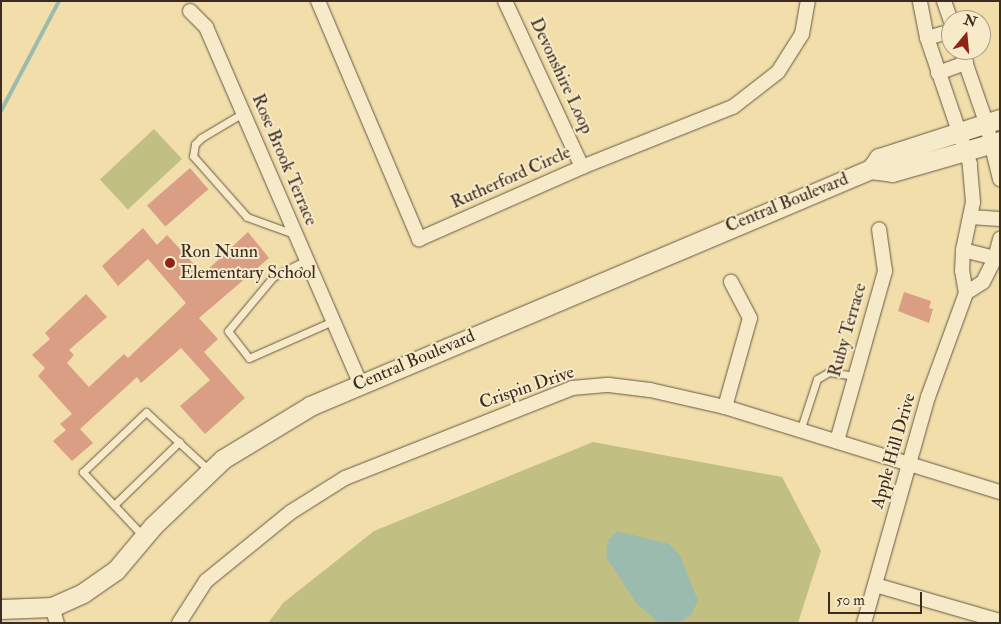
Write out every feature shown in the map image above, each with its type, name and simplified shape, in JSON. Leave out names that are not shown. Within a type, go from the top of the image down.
[{"type":"street","name":"Rutherford Circle","points":[[318,1],[419,239],[582,167],[733,107],[778,72],[802,34],[808,1]]},
{"type":"street","name":"Devonshire Loop","points":[[505,1],[582,167]]},
{"type":"street","name":"Apple Hill Drive","points":[[864,623],[908,463],[966,293],[962,271],[963,250],[973,202],[970,164],[964,152],[927,38],[920,1]]},
{"type":"street","name":"Rose Brook Terrace","points":[[190,11],[206,27],[360,383]]},
{"type":"street","points":[[927,38],[941,34]]},
{"type":"street","points":[[938,72],[958,60]]},
{"type":"street","points":[[964,60],[993,121],[1000,179]]},
{"type":"street","name":"Central Boulevard","points":[[1,609],[54,615],[116,570],[144,537],[223,459],[310,406],[360,383],[871,169],[880,158],[993,121]]},
{"type":"street","name":"Central Boulevard","points":[[871,169],[892,172],[996,142]]},
{"type":"street","points":[[970,217],[1000,219]]},
{"type":"street","name":"Ruby Terrace","points":[[837,441],[884,271],[878,229]]},
{"type":"street","points":[[966,293],[983,282],[995,258],[1000,239]]},
{"type":"street","points":[[963,250],[995,258]]},
{"type":"street","points":[[725,407],[750,318],[731,282]]},
{"type":"street","name":"Crispin Drive","points":[[179,623],[206,582],[291,512],[345,478],[563,392],[609,385],[650,390],[725,407],[1000,492]]},
{"type":"street","points":[[876,585],[1000,621]]},
{"type":"lane","points":[[243,113],[201,138],[195,144],[193,156],[247,217],[296,235]]},
{"type":"lane","points":[[306,260],[273,278],[228,331],[249,358],[332,321]]},
{"type":"lane","points":[[800,431],[817,378],[829,372],[855,376]]},
{"type":"lane","points":[[144,537],[83,472],[146,412],[210,472]]},
{"type":"lane","points":[[114,505],[179,442]]},
{"type":"shaded area","points":[[154,129],[182,159],[128,209],[100,179]]},
{"type":"shaded area","points":[[593,442],[782,477],[821,551],[798,623],[268,623],[283,603],[374,531]]},
{"type":"shaded area","points":[[617,531],[669,544],[680,555],[698,601],[691,615],[678,623],[659,623],[637,604],[606,557],[608,540]]},
{"type":"building","points":[[190,168],[208,189],[165,227],[147,205]]},
{"type":"building","points":[[143,228],[157,245],[167,235],[203,274],[248,232],[269,258],[199,318],[218,339],[204,352],[245,398],[205,434],[180,406],[210,380],[181,348],[141,383],[137,377],[80,429],[93,443],[72,461],[53,441],[66,430],[60,424],[72,414],[38,376],[45,368],[32,355],[50,339],[45,333],[86,294],[107,317],[69,350],[74,355],[67,363],[89,387],[124,354],[128,358],[186,303],[148,259],[118,286],[102,266]]},
{"type":"building","points":[[904,292],[931,301],[929,308],[933,309],[929,323],[898,311]]},
{"type":"waterway","points":[[1,111],[59,1]]},
{"type":"place","name":"Ron Nunn Elementary School","points":[[170,263]]}]
